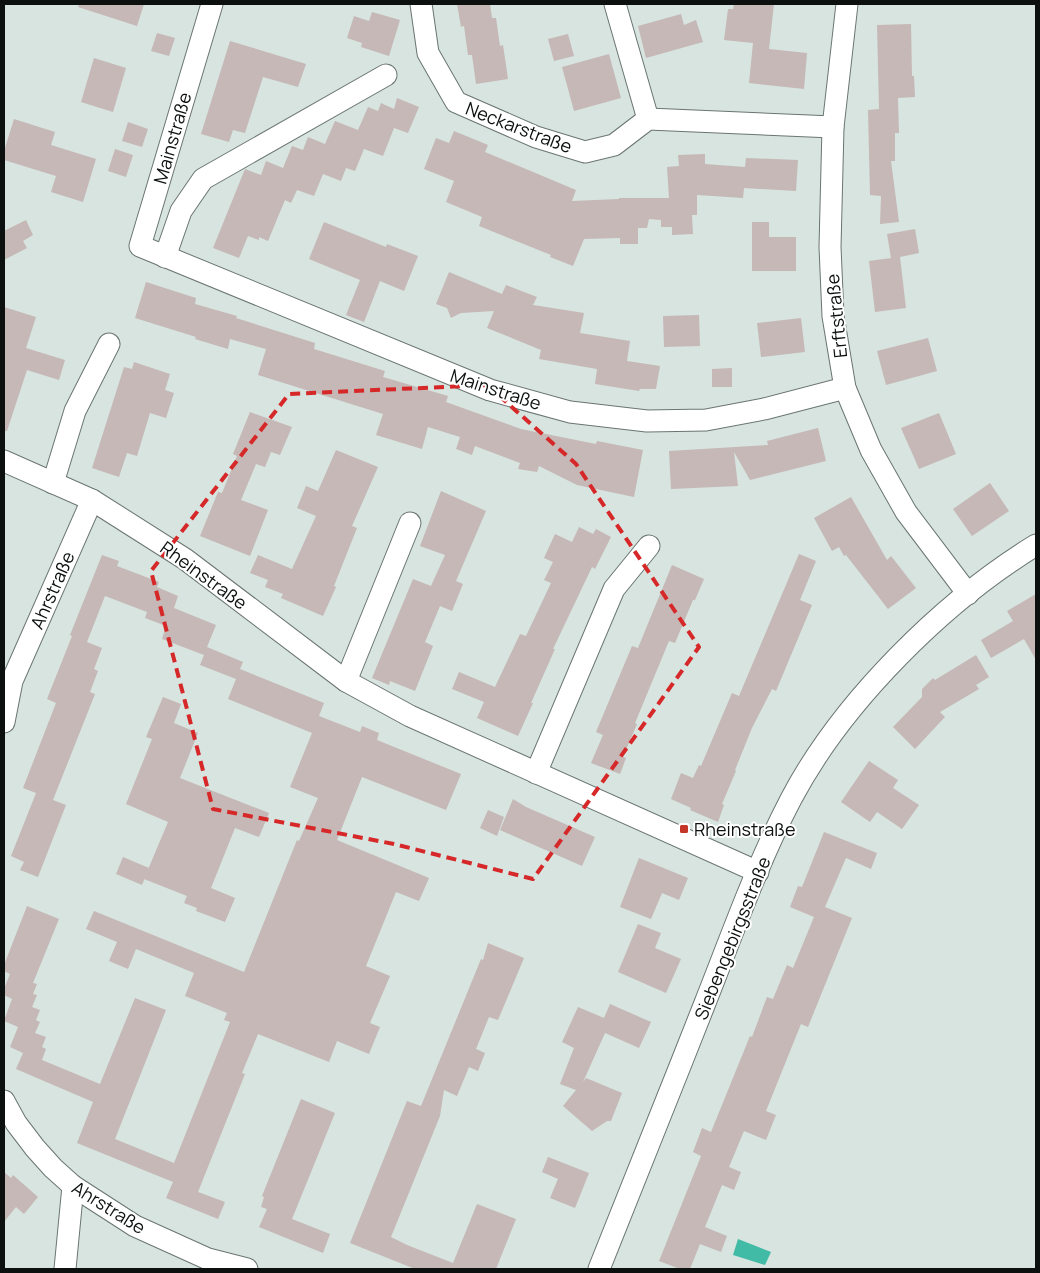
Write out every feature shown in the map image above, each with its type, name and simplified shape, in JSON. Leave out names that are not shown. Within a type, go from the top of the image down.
[{"type":"street","name":"Mainstraße","points":[[212,4],[140,246],[490,390],[570,412],[647,421],[706,420],[764,409],[845,388]]},
{"type":"street","name":"Neckarstraße","points":[[421,4],[428,53],[456,102],[536,137],[585,152],[614,144],[648,119]]},
{"type":"street","points":[[615,4],[648,119],[833,127]]},
{"type":"street","name":"Erftstraße","points":[[847,4],[833,127],[830,247],[833,316],[845,388],[871,450],[906,512],[968,594]]},
{"type":"street","name":"Mainstraße","points":[[165,257],[181,210],[203,180],[386,75]]},
{"type":"street","points":[[53,483],[75,411],[109,344]]},
{"type":"street","name":"Rheinstraße","points":[[4,461],[92,500],[186,559],[346,681],[410,716],[758,872]]},
{"type":"street","name":"Ahrstraße","points":[[4,722],[8,680],[92,500]]},
{"type":"street","points":[[346,681],[410,523]]},
{"type":"street","name":"Siebengebirgsstraße","points":[[598,1269],[758,872],[792,798],[825,745],[862,695],[915,641],[968,594],[1036,545]]},
{"type":"street","points":[[536,773],[614,590],[649,546]]},
{"type":"street","name":"Ahrstraße","points":[[4,1101],[16,1123],[35,1148],[73,1186],[135,1226],[208,1259],[247,1269]]},
{"type":"street","points":[[65,1269],[73,1186]]},
{"type":"highlighted area","points":[[487,385],[576,464],[699,647],[533,879],[394,844],[213,809],[151,571],[289,394]]},
{"type":"shaded area","points":[[738,1239],[771,1252],[765,1265],[733,1255]]},
{"type":"building","points":[[79,4],[144,4],[137,26],[78,7]]},
{"type":"building","points":[[457,4],[490,4],[492,18],[496,18],[500,46],[503,45],[508,79],[476,84],[472,55],[468,55],[464,26],[461,27]]},
{"type":"building","points":[[734,4],[774,4],[769,49],[807,53],[804,89],[749,83],[753,43],[724,40],[728,9],[733,9]]},
{"type":"building","points":[[372,12],[400,20],[389,56],[361,47],[362,43],[347,38],[354,16],[369,21]]},
{"type":"building","points":[[681,14],[684,25],[696,20],[703,42],[646,58],[638,26]]},
{"type":"building","points":[[911,24],[912,76],[914,76],[915,97],[898,98],[899,133],[895,133],[895,161],[891,161],[899,222],[880,224],[881,196],[870,195],[868,110],[879,109],[877,25]]},
{"type":"building","points":[[157,33],[175,38],[169,56],[151,51]]},
{"type":"building","points":[[568,34],[574,56],[554,61],[548,39]]},
{"type":"building","points":[[230,41],[306,64],[298,87],[263,77],[245,133],[233,130],[229,142],[201,134]]},
{"type":"building","points":[[609,54],[621,98],[574,111],[562,67]]},
{"type":"building","points":[[94,58],[126,68],[113,112],[81,102]]},
{"type":"building","points":[[397,98],[419,107],[408,133],[394,128],[383,156],[364,149],[355,171],[346,168],[341,181],[323,174],[314,196],[297,190],[291,203],[285,200],[268,241],[259,237],[259,240],[248,236],[239,258],[213,248],[245,169],[261,175],[266,161],[283,168],[292,146],[303,150],[308,137],[325,144],[335,121],[358,130],[368,107],[378,111],[381,103],[394,109]]},
{"type":"building","points":[[14,119],[55,132],[51,145],[96,159],[83,202],[51,192],[56,176],[4,160],[4,151]]},
{"type":"building","points":[[128,122],[148,129],[142,147],[122,141]]},
{"type":"building","points":[[454,131],[488,145],[485,152],[576,190],[572,201],[619,198],[669,198],[667,167],[679,166],[678,155],[705,154],[705,164],[745,167],[746,158],[798,160],[796,191],[744,188],[743,198],[697,195],[697,215],[692,215],[693,234],[672,235],[672,227],[661,227],[661,220],[649,219],[647,228],[638,228],[638,244],[620,244],[620,238],[584,239],[573,266],[550,257],[551,255],[479,226],[482,217],[446,202],[454,181],[424,169],[436,138],[449,143]]},
{"type":"building","points":[[115,149],[133,155],[126,177],[108,171]]},
{"type":"building","points":[[26,220],[33,235],[23,241],[27,248],[4,260],[4,231]]},
{"type":"building","points":[[324,222],[386,247],[387,244],[418,256],[404,291],[380,281],[364,322],[346,315],[360,280],[309,259]]},
{"type":"building","points":[[752,222],[769,222],[769,237],[796,237],[796,271],[752,271]]},
{"type":"building","points":[[915,229],[919,253],[900,257],[906,308],[875,312],[869,261],[891,258],[887,234]]},
{"type":"building","points":[[449,272],[502,294],[506,285],[537,297],[533,305],[584,313],[580,333],[630,341],[627,361],[660,366],[656,389],[640,389],[639,391],[595,384],[597,369],[539,359],[541,350],[487,328],[494,311],[461,313],[451,318],[447,308],[436,304]]},
{"type":"building","points":[[146,282],[196,298],[195,304],[237,316],[236,318],[315,343],[314,349],[385,371],[383,377],[448,396],[446,402],[521,429],[596,444],[597,441],[643,450],[634,497],[577,485],[539,466],[537,472],[518,469],[520,463],[475,446],[472,455],[456,449],[460,437],[428,427],[422,449],[376,435],[383,414],[258,375],[266,349],[230,339],[228,349],[135,318]]},
{"type":"building","points":[[4,307],[36,317],[26,348],[65,360],[59,380],[27,370],[7,431],[4,431]]},
{"type":"building","points":[[699,315],[700,346],[664,347],[663,316]]},
{"type":"building","points":[[801,318],[805,352],[761,357],[757,323]]},
{"type":"building","points":[[928,338],[937,371],[886,385],[877,351]]},
{"type":"building","points":[[134,362],[170,374],[165,390],[174,393],[166,418],[150,413],[137,456],[127,453],[119,477],[92,468],[124,367],[132,369]]},
{"type":"building","points":[[732,368],[732,387],[712,387],[712,369]]},
{"type":"building","points":[[250,412],[292,427],[280,455],[271,452],[265,467],[256,464],[241,500],[268,510],[250,556],[200,536],[218,492],[222,493],[237,456],[233,454]]},
{"type":"building","points":[[939,413],[956,454],[919,469],[901,428]]},
{"type":"building","points":[[818,428],[826,461],[750,480],[734,452],[738,486],[671,489],[669,451],[768,445],[767,441]]},
{"type":"building","points":[[336,450],[378,467],[352,526],[357,528],[334,586],[336,587],[323,616],[281,598],[283,594],[265,587],[268,580],[250,573],[258,555],[292,569],[316,516],[297,508],[306,486],[318,491]]},
{"type":"building","points":[[990,483],[1009,511],[972,536],[953,509]]},
{"type":"building","points":[[441,491],[486,511],[456,581],[463,584],[452,611],[440,606],[425,642],[433,646],[415,691],[390,681],[389,685],[372,678],[413,579],[431,586],[445,555],[420,546]]},
{"type":"building","points":[[851,497],[887,560],[891,556],[916,588],[888,609],[846,555],[844,556],[839,547],[832,551],[814,518]]},
{"type":"building","points":[[579,527],[593,534],[596,529],[611,537],[595,569],[592,567],[553,649],[555,649],[518,736],[477,718],[484,702],[452,689],[459,672],[495,687],[520,634],[526,636],[551,583],[544,580],[553,562],[544,558],[555,534],[572,542]]},
{"type":"building","points":[[799,554],[816,561],[800,600],[812,605],[776,691],[772,689],[752,728],[722,804],[724,805],[718,822],[690,810],[691,808],[671,799],[681,773],[693,778],[699,765],[701,766],[732,693],[739,696]]},
{"type":"building","points":[[102,555],[119,561],[117,566],[159,582],[157,587],[178,596],[174,608],[216,625],[207,647],[243,662],[240,669],[324,703],[319,716],[360,732],[362,726],[379,733],[377,740],[461,774],[446,810],[362,777],[337,840],[429,878],[419,901],[396,892],[366,966],[390,976],[370,1023],[380,1027],[369,1054],[337,1041],[329,1062],[258,1034],[242,1073],[245,1074],[198,1192],[225,1202],[218,1219],[166,1198],[173,1182],[77,1143],[93,1102],[16,1069],[23,1053],[10,1047],[18,1027],[4,1021],[12,999],[4,995],[4,989],[10,974],[4,971],[4,965],[27,906],[59,919],[33,983],[37,984],[33,994],[37,995],[32,1007],[40,1010],[36,1020],[40,1022],[35,1033],[46,1037],[42,1047],[46,1049],[42,1060],[100,1084],[135,998],[166,1010],[115,1139],[174,1163],[230,1022],[224,1020],[227,1013],[185,996],[194,973],[136,949],[128,969],[109,961],[117,942],[86,929],[94,911],[244,972],[297,840],[299,841],[318,798],[290,787],[312,733],[228,699],[236,679],[200,665],[204,655],[162,639],[166,626],[145,618],[147,612],[105,596],[87,642],[102,648],[94,669],[98,671],[90,692],[95,694],[53,800],[66,805],[38,877],[20,870],[24,862],[11,856],[36,793],[23,788],[56,703],[47,699]]},
{"type":"building","points":[[672,565],[704,579],[675,643],[669,641],[635,723],[637,724],[623,757],[626,758],[620,774],[591,763],[603,735],[596,732],[632,646],[638,648]]},
{"type":"building","points":[[1036,594],[1036,660],[1024,639],[991,658],[981,640],[1013,621],[1007,611]]},
{"type":"building","points":[[976,655],[989,677],[976,685],[979,689],[940,712],[945,717],[915,749],[893,727],[922,697],[922,689],[933,678],[935,680]]},
{"type":"building","points":[[163,697],[181,704],[174,723],[198,733],[180,778],[269,813],[259,837],[235,828],[211,888],[235,898],[225,922],[196,911],[197,908],[184,903],[187,896],[144,879],[168,822],[126,804],[152,739],[146,737]]},
{"type":"building","points":[[869,761],[898,780],[893,788],[919,805],[902,829],[877,812],[870,822],[841,802]]},
{"type":"building","points":[[513,799],[526,807],[595,837],[582,866],[500,830]]},
{"type":"building","points":[[488,810],[504,817],[497,836],[480,828]]},
{"type":"building","points":[[824,832],[877,853],[871,869],[846,858],[825,907],[852,918],[808,1027],[801,1024],[766,1111],[776,1115],[766,1140],[744,1131],[729,1167],[741,1172],[734,1190],[722,1185],[705,1227],[727,1236],[721,1252],[700,1244],[690,1269],[680,1269],[659,1261],[701,1156],[693,1152],[702,1128],[711,1132],[767,997],[773,999],[787,965],[793,968],[814,917],[790,907],[798,886],[802,887]]},
{"type":"building","points":[[123,857],[149,868],[142,885],[116,874]]},
{"type":"building","points":[[639,858],[688,878],[679,900],[662,893],[651,919],[620,907]]},
{"type":"building","points":[[638,924],[661,933],[655,948],[681,959],[666,993],[618,972]]},
{"type":"building","points":[[488,943],[524,958],[498,1020],[489,1017],[476,1049],[485,1053],[478,1071],[469,1067],[457,1096],[444,1090],[440,1116],[391,1237],[453,1263],[477,1204],[516,1219],[496,1269],[415,1269],[350,1243],[407,1101],[421,1106],[481,959],[483,960]]},
{"type":"building","points":[[610,1004],[651,1022],[639,1048],[605,1033],[583,1082],[586,1078],[622,1093],[611,1121],[607,1121],[592,1131],[563,1106],[576,1090],[560,1084],[574,1048],[562,1042],[578,1007],[604,1018]]},
{"type":"building","points":[[301,1099],[335,1113],[292,1219],[330,1234],[323,1253],[259,1227],[267,1209],[261,1207],[264,1197],[262,1196]]},
{"type":"building","points":[[548,1157],[589,1173],[575,1208],[550,1198],[558,1179],[542,1172]]},
{"type":"building","points":[[4,1172],[11,1178],[13,1175],[38,1197],[24,1214],[16,1207],[4,1222]]},
{"type":"place","name":"Rheinstraße","points":[[684,829]]}]
